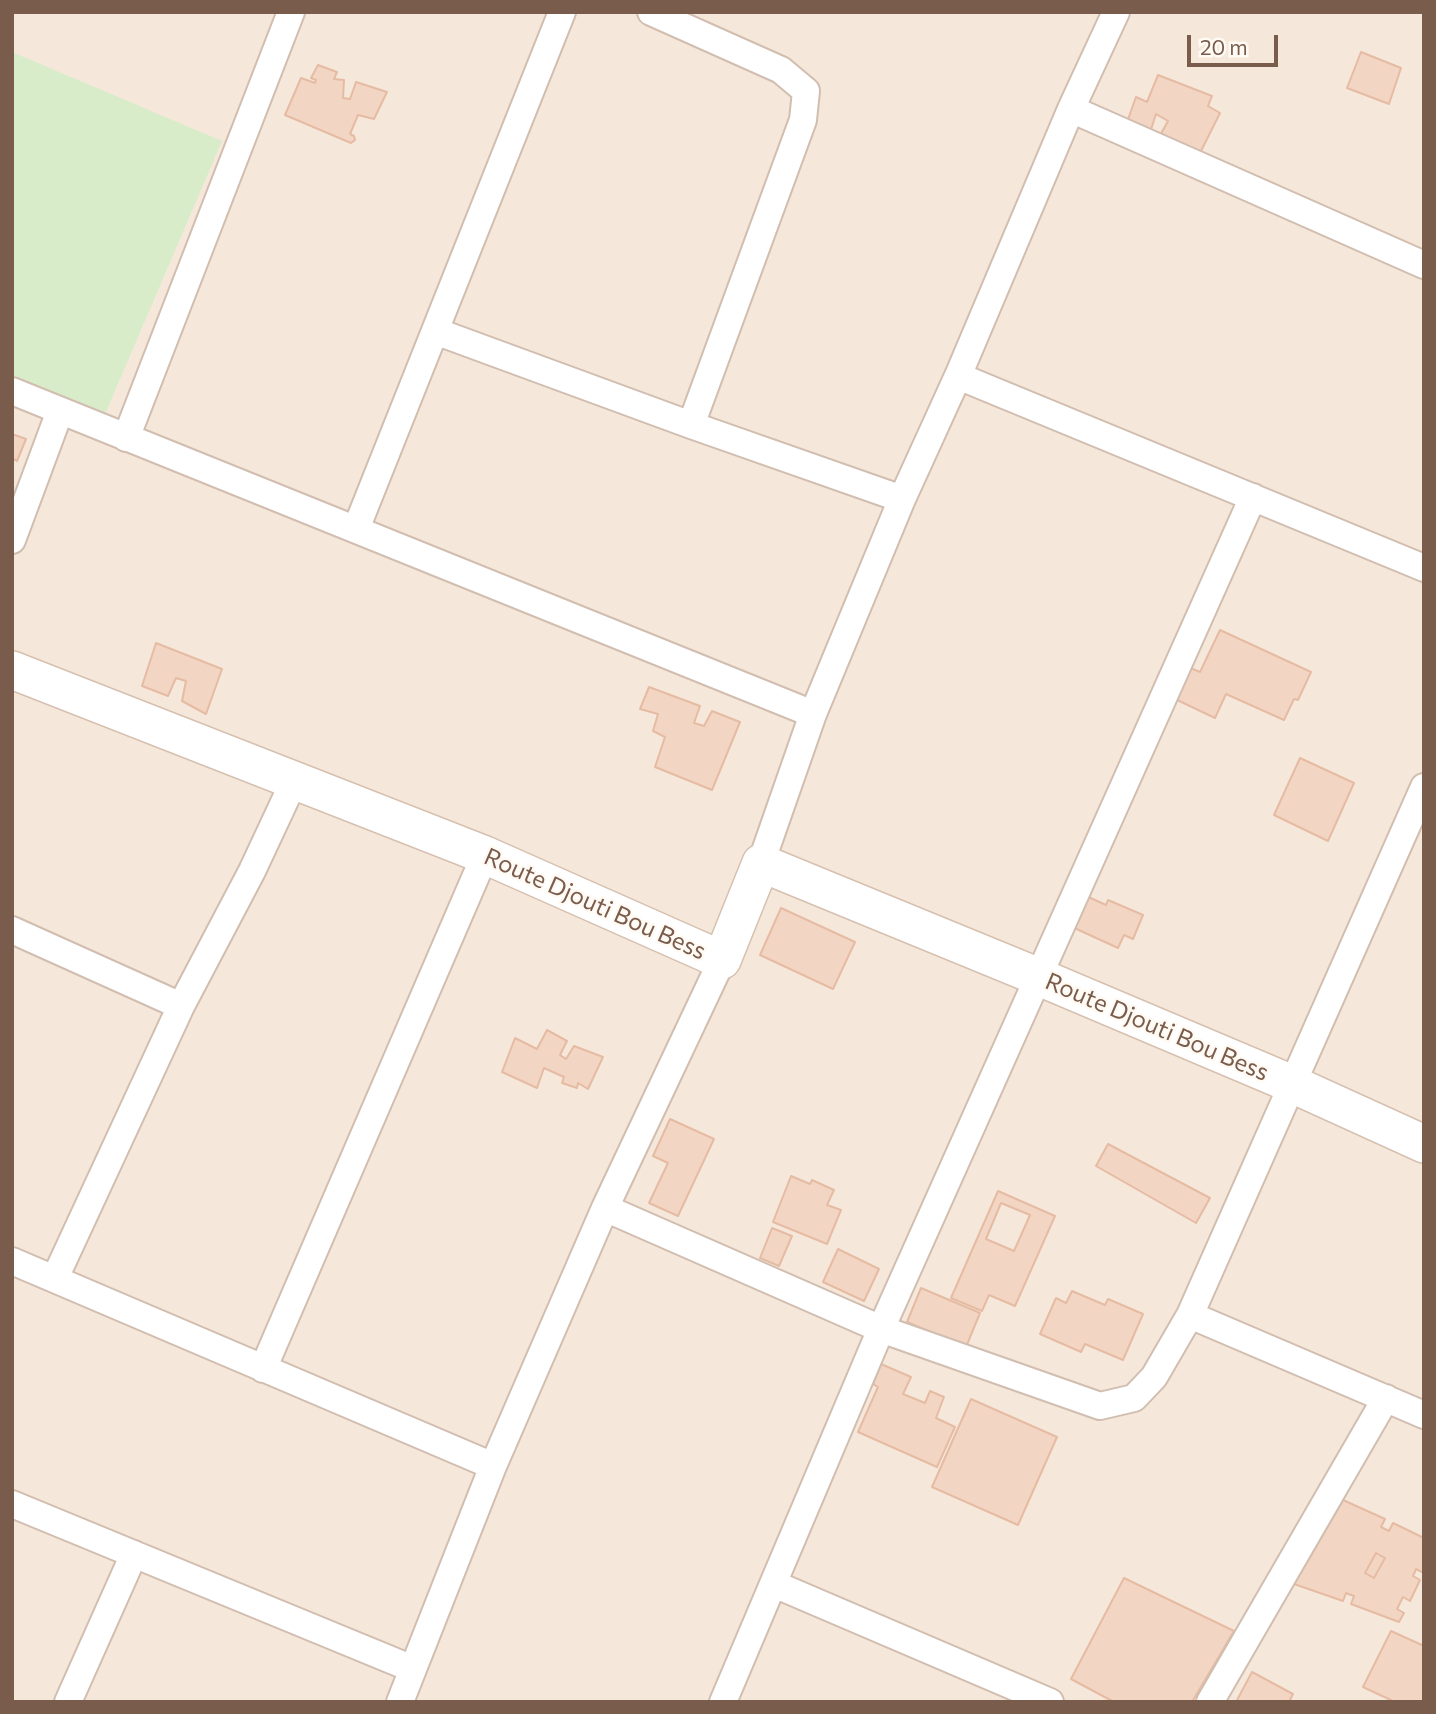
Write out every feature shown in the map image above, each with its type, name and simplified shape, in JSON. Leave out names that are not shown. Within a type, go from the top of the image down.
[{"type":"main road","name":"Route Djouti Bou Bess","points":[[12,670],[485,855],[722,960],[761,863],[1292,1084],[1424,1144]]},
{"type":"street","points":[[126,438],[291,12]]},
{"type":"street","points":[[356,529],[562,12]]},
{"type":"street","points":[[651,12],[780,70],[806,91],[803,120],[691,425]]},
{"type":"street","points":[[761,863],[813,714],[902,499],[1116,12]]},
{"type":"street","points":[[1072,109],[1424,265]]},
{"type":"street","points":[[435,331],[902,499]]},
{"type":"street","points":[[958,376],[1424,568]]},
{"type":"street","points":[[12,390],[813,714]]},
{"type":"street","points":[[12,540],[61,411]]},
{"type":"street","points":[[723,1702],[881,1329],[1253,497]]},
{"type":"street","points":[[55,1278],[181,1006],[252,871],[295,779]]},
{"type":"street","points":[[605,1208],[881,1329],[1100,1406],[1134,1398],[1154,1377],[1190,1315],[1422,797]]},
{"type":"street","points":[[263,1369],[485,855]]},
{"type":"street","points":[[12,930],[181,1006]]},
{"type":"street","points":[[400,1702],[493,1466],[605,1208],[722,960]]},
{"type":"street","points":[[12,1261],[493,1466]]},
{"type":"street","points":[[1190,1315],[1424,1415]]},
{"type":"street","points":[[1210,1702],[1385,1398]]},
{"type":"street","points":[[12,1504],[413,1669]]},
{"type":"street","points":[[68,1702],[134,1554]]},
{"type":"street","points":[[775,1584],[1050,1702]]},
{"type":"shaded area","points":[[12,12],[1424,12],[1424,1702],[12,1702]]},
{"type":"green space","points":[[12,52],[222,141],[105,414],[12,375]]},
{"type":"building","points":[[1361,52],[1401,68],[1389,104],[1347,88]]},
{"type":"building","points":[[318,65],[337,72],[334,79],[344,80],[343,98],[350,99],[356,82],[387,92],[374,119],[358,115],[350,134],[355,140],[351,143],[285,115],[301,78],[315,83],[316,80],[311,78]]},
{"type":"building","points":[[1158,75],[1212,96],[1208,106],[1220,113],[1198,157],[1158,139],[1168,121],[1156,114],[1149,136],[1126,125],[1136,97],[1147,102]]},
{"type":"building","points":[[12,434],[26,439],[17,461],[14,459],[12,465]]},
{"type":"building","points":[[1220,630],[1311,672],[1298,700],[1294,699],[1284,720],[1226,694],[1215,718],[1173,698],[1188,667],[1200,672]]},
{"type":"building","points":[[156,643],[222,669],[206,714],[182,701],[186,681],[176,678],[168,696],[142,686]]},
{"type":"building","points":[[649,687],[700,706],[694,723],[704,726],[712,711],[740,722],[712,790],[655,767],[665,737],[653,731],[658,714],[640,709]]},
{"type":"building","points":[[1300,758],[1354,783],[1328,841],[1274,815]]},
{"type":"building","points":[[1084,895],[1106,905],[1108,900],[1143,915],[1133,939],[1124,935],[1118,948],[1070,926]]},
{"type":"building","points":[[781,908],[855,942],[833,989],[760,955]]},
{"type":"building","points":[[547,1030],[567,1041],[560,1055],[566,1059],[574,1046],[603,1057],[588,1089],[578,1083],[577,1088],[562,1083],[564,1077],[544,1068],[537,1088],[502,1072],[515,1038],[537,1049]]},
{"type":"building","points":[[670,1119],[714,1139],[678,1216],[649,1203],[668,1163],[653,1156]]},
{"type":"building","points":[[1108,1144],[1210,1198],[1196,1223],[1096,1166]]},
{"type":"building","points":[[791,1176],[810,1184],[812,1180],[834,1190],[827,1205],[841,1210],[827,1244],[773,1222]]},
{"type":"building","points":[[998,1191],[1055,1216],[1015,1306],[989,1295],[982,1311],[951,1298]],"holes":[[[1001,1203],[1030,1215],[1014,1251],[986,1239]]]},
{"type":"building","points":[[772,1228],[792,1236],[779,1266],[760,1258]]},
{"type":"building","points":[[838,1249],[879,1269],[864,1301],[823,1282]]},
{"type":"building","points":[[921,1288],[980,1313],[966,1347],[907,1322]]},
{"type":"building","points":[[1072,1291],[1105,1305],[1108,1299],[1143,1314],[1123,1360],[1085,1344],[1081,1352],[1040,1334],[1056,1298],[1066,1303]]},
{"type":"building","points":[[881,1364],[911,1377],[903,1394],[925,1403],[930,1391],[944,1397],[936,1418],[955,1427],[937,1467],[858,1432],[878,1387],[873,1384]]},
{"type":"building","points":[[971,1399],[1057,1437],[1018,1525],[932,1487]]},
{"type":"building","points":[[1343,1500],[1385,1519],[1381,1527],[1389,1531],[1393,1523],[1424,1538],[1424,1573],[1416,1569],[1413,1576],[1420,1580],[1410,1601],[1403,1597],[1397,1609],[1404,1613],[1399,1622],[1351,1604],[1354,1596],[1346,1593],[1343,1601],[1294,1584]],"holes":[[[1376,1553],[1385,1558],[1374,1578],[1365,1573]]]},
{"type":"building","points":[[1376,1553],[1385,1558],[1374,1578],[1365,1573]]},
{"type":"building","points":[[1124,1578],[1234,1631],[1192,1702],[1114,1702],[1071,1679]]},
{"type":"building","points":[[1391,1631],[1424,1646],[1424,1702],[1395,1702],[1363,1687]]},
{"type":"building","points":[[1252,1672],[1293,1694],[1289,1702],[1236,1702]]}]
